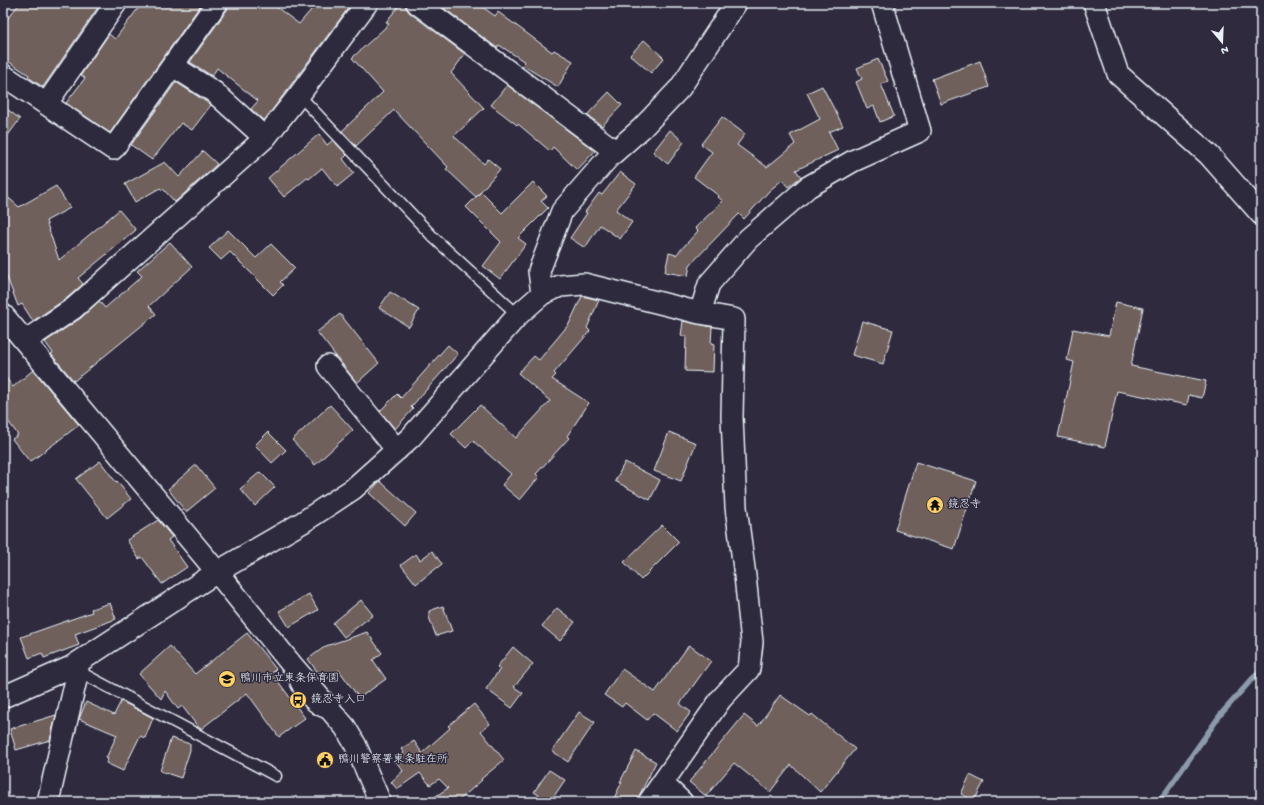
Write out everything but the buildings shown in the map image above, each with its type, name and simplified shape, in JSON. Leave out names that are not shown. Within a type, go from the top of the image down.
[{"type":"street","points":[[47,103],[116,3]]},
{"type":"street","points":[[3,75],[47,103],[113,149],[217,3]]},
{"type":"street","points":[[16,339],[74,308],[265,138],[299,96],[367,3]]},
{"type":"street","points":[[417,3],[616,151]]},
{"type":"street","points":[[542,294],[539,271],[562,211],[608,158],[642,128],[680,88],[736,3]]},
{"type":"street","points":[[700,313],[709,284],[748,239],[808,187],[853,161],[920,131],[882,3]]},
{"type":"street","points":[[1094,3],[1118,74],[1208,155],[1261,214]]},
{"type":"street","points":[[173,66],[214,92],[265,138]]},
{"type":"street","points":[[3,696],[74,669],[217,572],[303,522],[353,489],[411,437],[518,315],[542,294],[560,286],[584,284],[700,313],[734,319],[732,417],[736,507],[752,642],[749,669],[721,699],[649,802]]},
{"type":"street","points":[[3,315],[16,339],[217,572],[292,665],[336,715],[352,736],[380,802]]},
{"type":"street","points":[[328,366],[397,450]]},
{"type":"street","points":[[48,802],[74,669]]},
{"type":"street","points":[[662,783],[682,802]]},
{"type":"lane","points":[[299,96],[434,238],[518,315]]},
{"type":"lane","points":[[74,669],[276,776]]},
{"type":"waterway","points":[[1159,802],[1221,714],[1261,671]]},
{"type":"place","name":"鏡忍寺","points":[[935,505]]},
{"type":"place","name":"鴨川市立東条保育園","points":[[227,679]]},
{"type":"place","name":"鏡忍寺入口","points":[[298,700]]},
{"type":"place","name":"鴨川警察署東条駐在所","points":[[325,760]]}]
